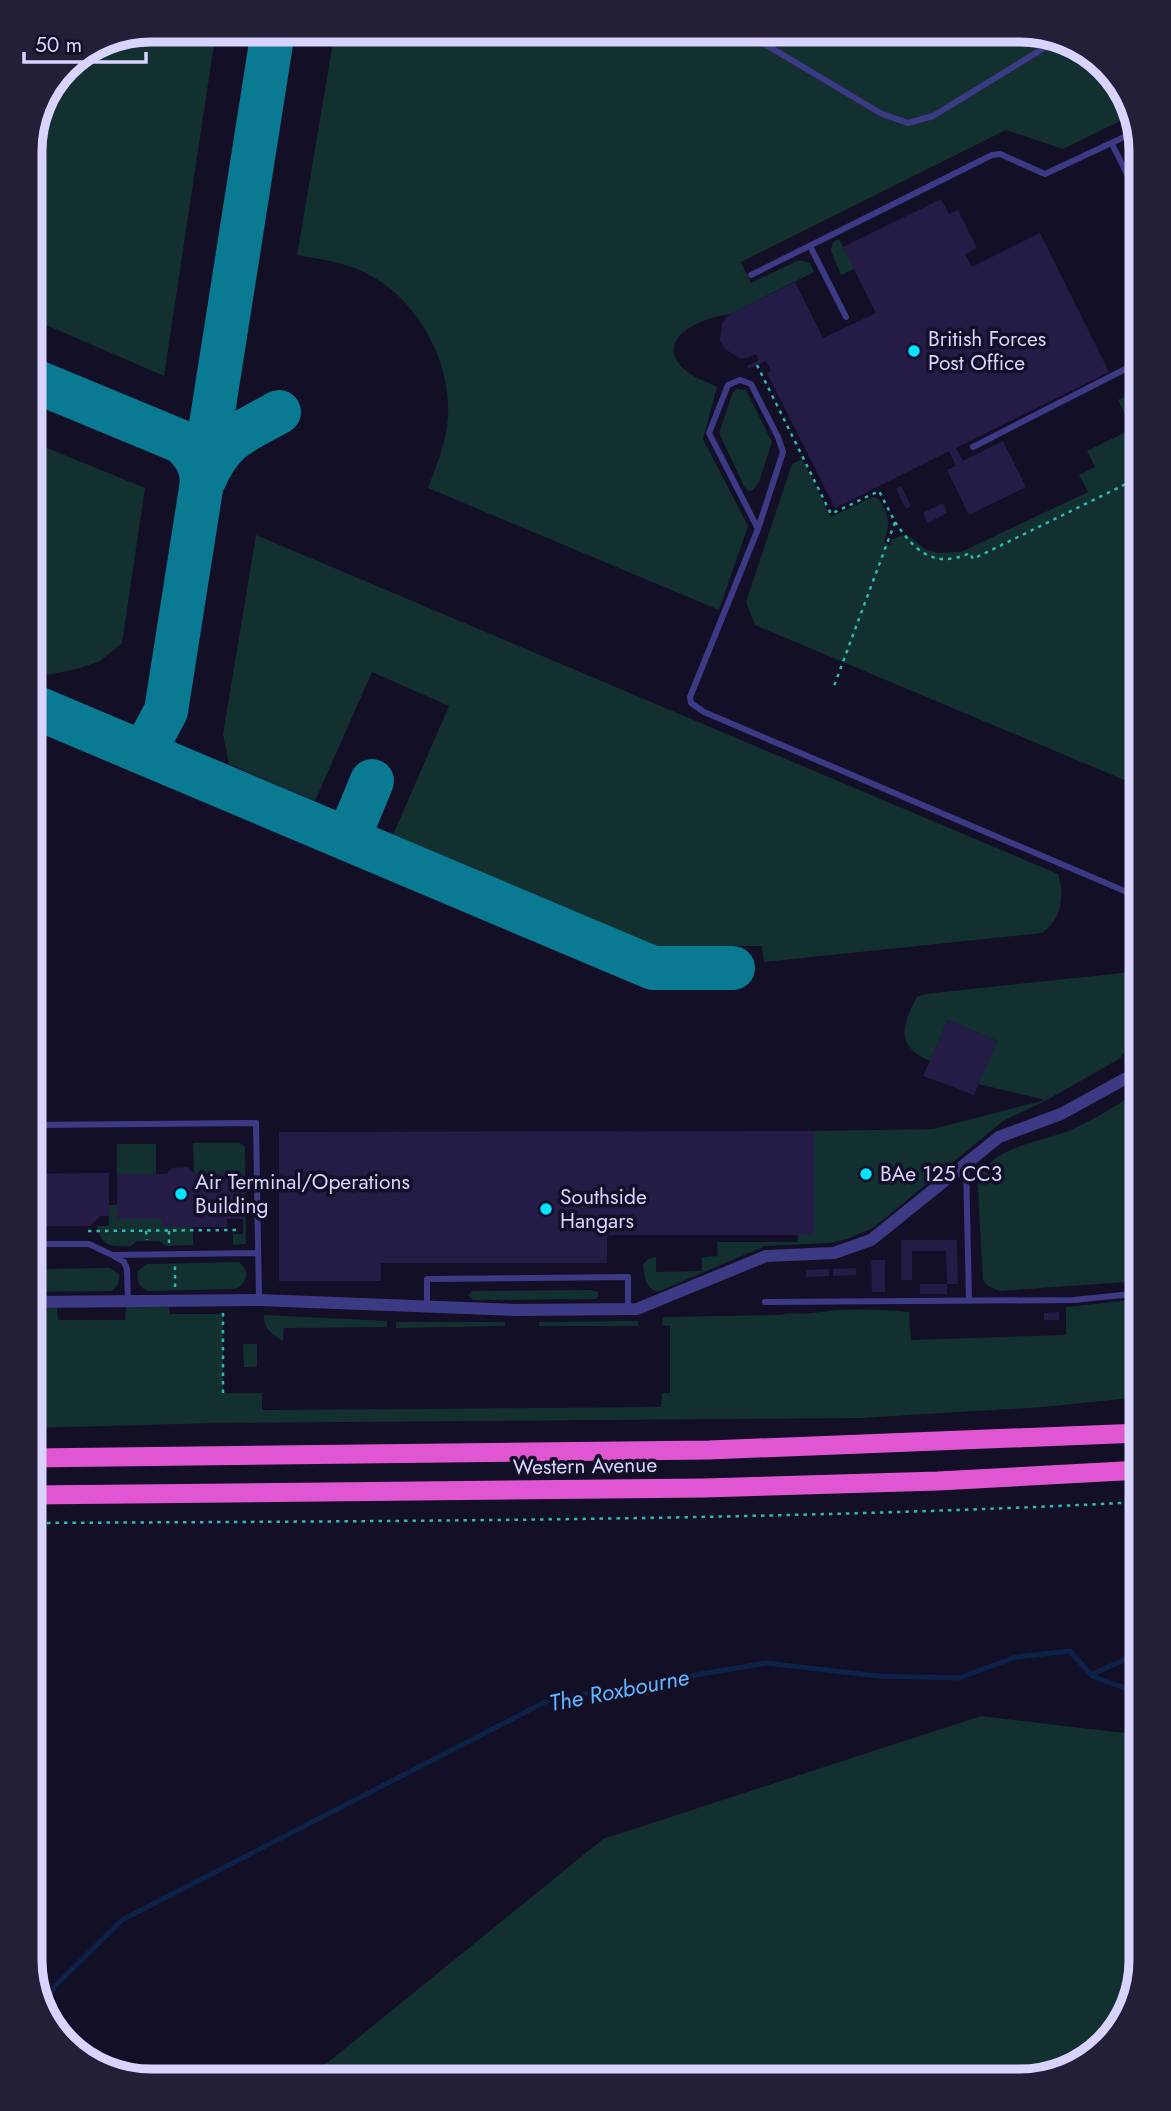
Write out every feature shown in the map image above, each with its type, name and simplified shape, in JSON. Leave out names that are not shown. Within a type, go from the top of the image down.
[{"type":"highway","name":"Western Avenue","points":[[42,1458],[709,1450],[1129,1433]]},
{"type":"highway","name":"Western Avenue","points":[[42,1495],[704,1488],[937,1481],[1129,1470]]},
{"type":"street","points":[[42,1302],[259,1300],[514,1310],[638,1309],[766,1256],[834,1252],[871,1240],[999,1137],[1061,1114],[1129,1077]]},
{"type":"lane","points":[[761,42],[882,114],[908,123],[933,116],[1048,46]]},
{"type":"lane","points":[[751,275],[992,155],[1000,154],[1045,174],[1128,136]]},
{"type":"lane","points":[[1112,144],[1129,178]]},
{"type":"lane","points":[[810,246],[846,317]]},
{"type":"lane","points":[[973,447],[1129,367]]},
{"type":"lane","points":[[758,529],[709,433],[727,386],[740,380],[747,381],[756,393],[783,452],[758,529],[690,697],[691,704],[704,712],[1129,893]]},
{"type":"lane","points":[[42,1125],[256,1123],[259,1300]]},
{"type":"lane","points":[[966,1163],[969,1300]]},
{"type":"lane","points":[[42,1244],[89,1244],[124,1262],[127,1269],[128,1301]]},
{"type":"lane","points":[[112,1255],[258,1253]]},
{"type":"lane","points":[[428,1307],[427,1279],[628,1277],[628,1309]]},
{"type":"lane","points":[[765,1302],[1074,1300],[1129,1294]]},
{"type":"path","points":[[757,365],[831,514],[879,491],[895,522],[911,544],[922,553],[950,558],[970,553],[973,559],[1126,484],[1129,479]]},
{"type":"path","points":[[834,686],[895,522]]},
{"type":"path","points":[[77,1231],[239,1230]]},
{"type":"path","points":[[146,1231],[147,1240]]},
{"type":"path","points":[[175,1254],[175,1301]]},
{"type":"path","points":[[223,1311],[223,1393]]},
{"type":"path","points":[[42,1523],[644,1519],[1129,1503]]},
{"type":"green space","points":[[214,42],[164,376],[42,323],[42,144],[53,103],[64,85],[79,69],[96,57],[129,44]]},
{"type":"green space","points":[[333,42],[1027,42],[1055,48],[1081,60],[1111,90],[1123,115],[1120,121],[1063,149],[1006,130],[741,262],[751,283],[799,260],[810,263],[814,272],[730,314],[698,323],[679,336],[674,345],[674,354],[680,365],[697,378],[717,387],[703,439],[748,526],[719,610],[428,488],[444,443],[448,416],[443,373],[427,332],[399,297],[383,283],[348,266],[297,255]]},
{"type":"green space","points":[[839,239],[854,269],[841,275],[831,251],[833,242]]},
{"type":"green space","points":[[737,389],[746,390],[772,442],[759,482],[753,490],[748,491],[719,433],[733,392]]},
{"type":"green space","points":[[1129,395],[1129,423],[1118,400]]},
{"type":"green space","points":[[1129,430],[1129,782],[755,625],[746,602],[792,464],[802,459],[831,517],[873,497],[879,499],[887,515],[884,542],[890,545],[892,539],[906,534],[925,549],[937,553],[961,552],[1088,492],[1079,475],[1095,467],[1087,451]]},
{"type":"green space","points":[[42,446],[145,488],[122,643],[100,661],[52,674],[42,674]]},
{"type":"green space","points":[[256,535],[1058,874],[1061,899],[1058,914],[1042,933],[764,962],[762,946],[654,946],[393,835],[449,706],[372,672],[315,801],[229,764],[223,734]]},
{"type":"green space","points":[[1129,972],[1129,1047],[1119,1059],[1047,1100],[1003,1121],[873,1228],[830,1243],[765,1246],[660,1291],[649,1287],[643,1265],[648,1259],[656,1257],[656,1272],[702,1271],[702,1257],[718,1256],[717,1242],[797,1242],[798,1235],[814,1235],[814,1131],[933,1129],[1045,1100],[978,1084],[997,1041],[948,1020],[930,1061],[911,1049],[907,1042],[905,1026],[917,997]]},
{"type":"green space","points":[[1129,1098],[1129,1282],[1000,1291],[988,1286],[983,1280],[978,1190],[981,1176],[988,1165],[1012,1149],[1077,1127]]},
{"type":"green space","points":[[193,1143],[240,1143],[245,1147],[246,1244],[233,1245],[233,1234],[243,1234],[244,1173],[194,1173]]},
{"type":"green space","points":[[117,1144],[156,1144],[156,1174],[117,1174]]},
{"type":"green space","points":[[109,1205],[117,1205],[117,1219],[162,1219],[163,1227],[193,1227],[193,1245],[166,1246],[159,1241],[137,1241],[131,1246],[108,1244],[101,1238],[97,1226],[109,1226]]},
{"type":"green space","points":[[239,1262],[245,1269],[246,1277],[236,1289],[148,1291],[140,1286],[138,1281],[138,1271],[147,1264]]},
{"type":"green space","points":[[110,1268],[119,1274],[119,1279],[112,1291],[42,1292],[42,1269]]},
{"type":"green space","points":[[472,1291],[598,1292],[595,1299],[473,1300],[468,1295]]},
{"type":"green space","points":[[1129,1300],[1129,1398],[1043,1407],[861,1418],[217,1423],[42,1428],[42,1308],[57,1308],[58,1320],[125,1320],[126,1307],[169,1307],[170,1314],[223,1314],[223,1393],[262,1393],[262,1410],[661,1407],[662,1393],[670,1393],[670,1326],[662,1325],[663,1317],[780,1315],[849,1310],[909,1312],[911,1340],[1066,1335],[1066,1307]]},
{"type":"green space","points":[[264,1315],[387,1321],[387,1327],[284,1328],[283,1341],[267,1328]]},
{"type":"green space","points":[[638,1321],[638,1326],[539,1326],[539,1322]]},
{"type":"green space","points":[[396,1322],[505,1322],[505,1326],[396,1328]]},
{"type":"green space","points":[[243,1344],[257,1344],[257,1367],[244,1367]]},
{"type":"green space","points":[[981,1716],[1129,1734],[1129,1960],[1125,1988],[1111,2021],[1092,2042],[1068,2058],[1034,2068],[320,2069],[603,1839]]},
{"type":"building","name":"British Forces Post Office","points":[[941,199],[949,214],[958,210],[977,248],[965,254],[972,267],[1040,233],[1109,372],[956,448],[963,461],[1003,441],[1026,487],[969,515],[947,470],[956,466],[949,451],[835,508],[767,373],[771,371],[766,361],[748,369],[747,366],[759,360],[756,354],[739,358],[725,349],[720,341],[722,323],[730,314],[795,282],[823,338],[876,313],[843,247]]},
{"type":"building","points":[[901,486],[911,506],[906,509],[896,489]]},
{"type":"building","points":[[943,503],[947,513],[928,523],[923,513]]},
{"type":"building","points":[[948,1020],[997,1041],[974,1095],[923,1076]]},
{"type":"building","name":"Southside Hangars","points":[[814,1131],[814,1235],[607,1235],[607,1263],[381,1263],[381,1281],[279,1281],[279,1132]]},
{"type":"building","name":"Air Terminal/Operations Building","points":[[187,1167],[194,1173],[244,1173],[244,1219],[227,1219],[227,1227],[162,1227],[162,1219],[117,1219],[117,1174],[166,1174],[172,1168]]},
{"type":"building","points":[[109,1173],[109,1216],[100,1216],[90,1226],[42,1226],[42,1174]]},
{"type":"building","points":[[901,1240],[957,1240],[958,1284],[947,1284],[946,1251],[912,1251],[912,1280],[901,1280]]},
{"type":"building","points":[[871,1260],[885,1260],[885,1292],[872,1292]]},
{"type":"building","points":[[856,1268],[856,1275],[833,1276],[833,1269]]},
{"type":"building","points":[[829,1269],[829,1276],[806,1277],[806,1270]]},
{"type":"building","points":[[920,1284],[947,1284],[947,1294],[920,1294]]},
{"type":"building","points":[[1059,1312],[1059,1320],[1044,1320],[1044,1313]]},
{"type":"waterway","name":"The Roxbourne","points":[[49,1997],[55,1986],[122,1920],[549,1700],[766,1663],[878,1676],[959,1678],[1016,1657],[1070,1651],[1091,1675],[1129,1658]]},
{"type":"waterway","points":[[1092,1676],[1129,1690]]},
{"type":"taxiway","points":[[144,752],[166,711],[271,42]]},
{"type":"taxiway","points":[[42,384],[182,442],[198,463],[201,488]]},
{"type":"taxiway","points":[[204,480],[226,445],[279,412]]},
{"type":"taxiway","points":[[42,710],[653,968],[733,968]]},
{"type":"taxiway","points":[[348,839],[372,781]]},
{"type":"place","name":"British Forces Post Office","points":[[914,351]]},
{"type":"place","name":"BAe 125 CC3","points":[[866,1174]]},
{"type":"place","name":"Air Terminal/Operations Building","points":[[181,1194]]},
{"type":"place","name":"Southside Hangars","points":[[546,1209]]}]
